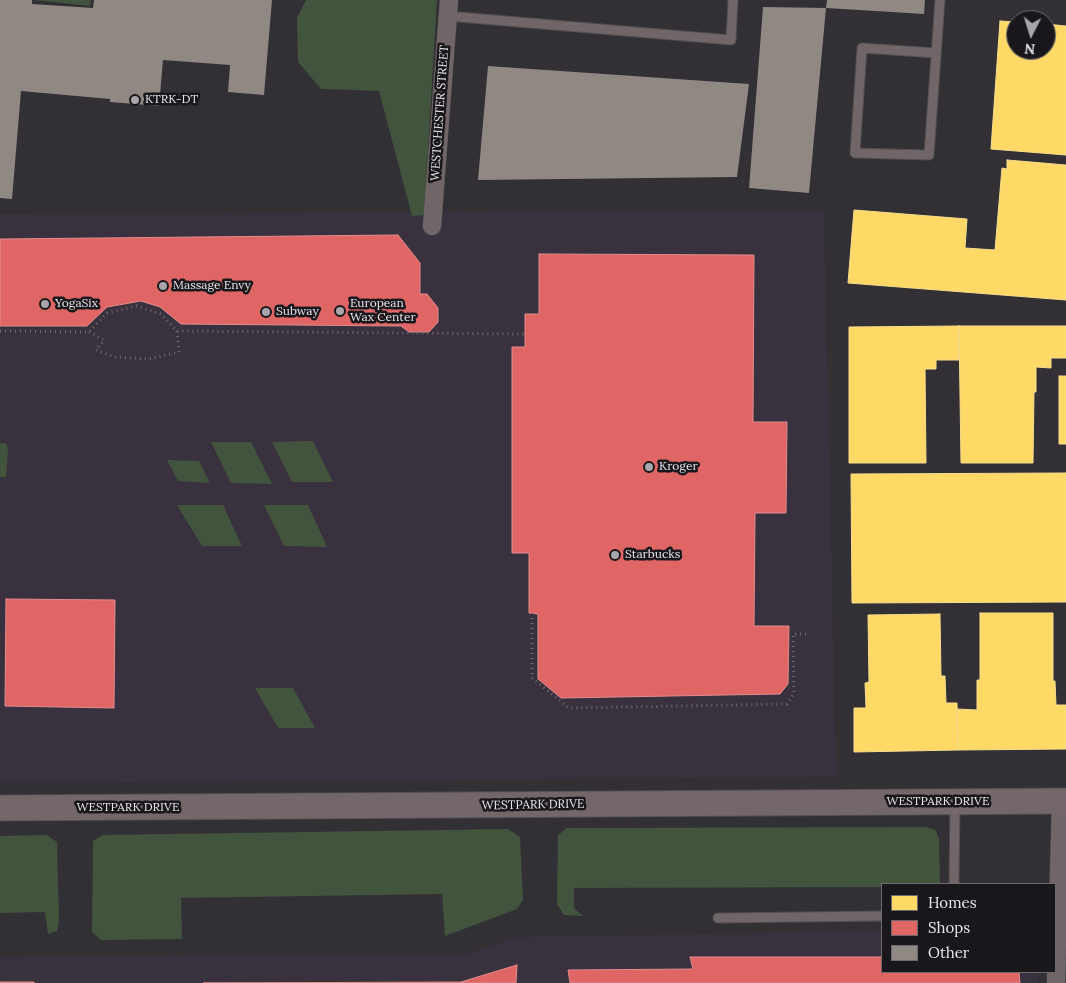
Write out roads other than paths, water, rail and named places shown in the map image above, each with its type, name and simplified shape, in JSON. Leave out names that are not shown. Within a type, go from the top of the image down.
[{"type":"main road","name":"WESTPARK DRIVE","points":[[0,808],[1064,801]]},
{"type":"street","name":"WESTCHESTER STREET","points":[[432,226],[448,8]]},
{"type":"street","points":[[1056,983],[1064,801]]},
{"type":"lane","points":[[448,8],[731,40],[733,0]]},
{"type":"lane","points":[[936,53],[862,48],[854,153],[929,155],[940,0]]},
{"type":"lane","points":[[954,883],[955,802]]},
{"type":"lane","points":[[718,918],[881,916]]},
{"type":"place","name":"KTRK-DT","points":[[135,100]]},
{"type":"place","name":"Massage Envy","points":[[163,286]]},
{"type":"place","name":"YogaSix","points":[[45,304]]},
{"type":"place","name":"European Wax Center","points":[[340,311]]},
{"type":"place","name":"Subway","points":[[266,312]]},
{"type":"place","name":"Kroger","points":[[649,467]]},
{"type":"place","name":"Starbucks","points":[[615,555]]}]
